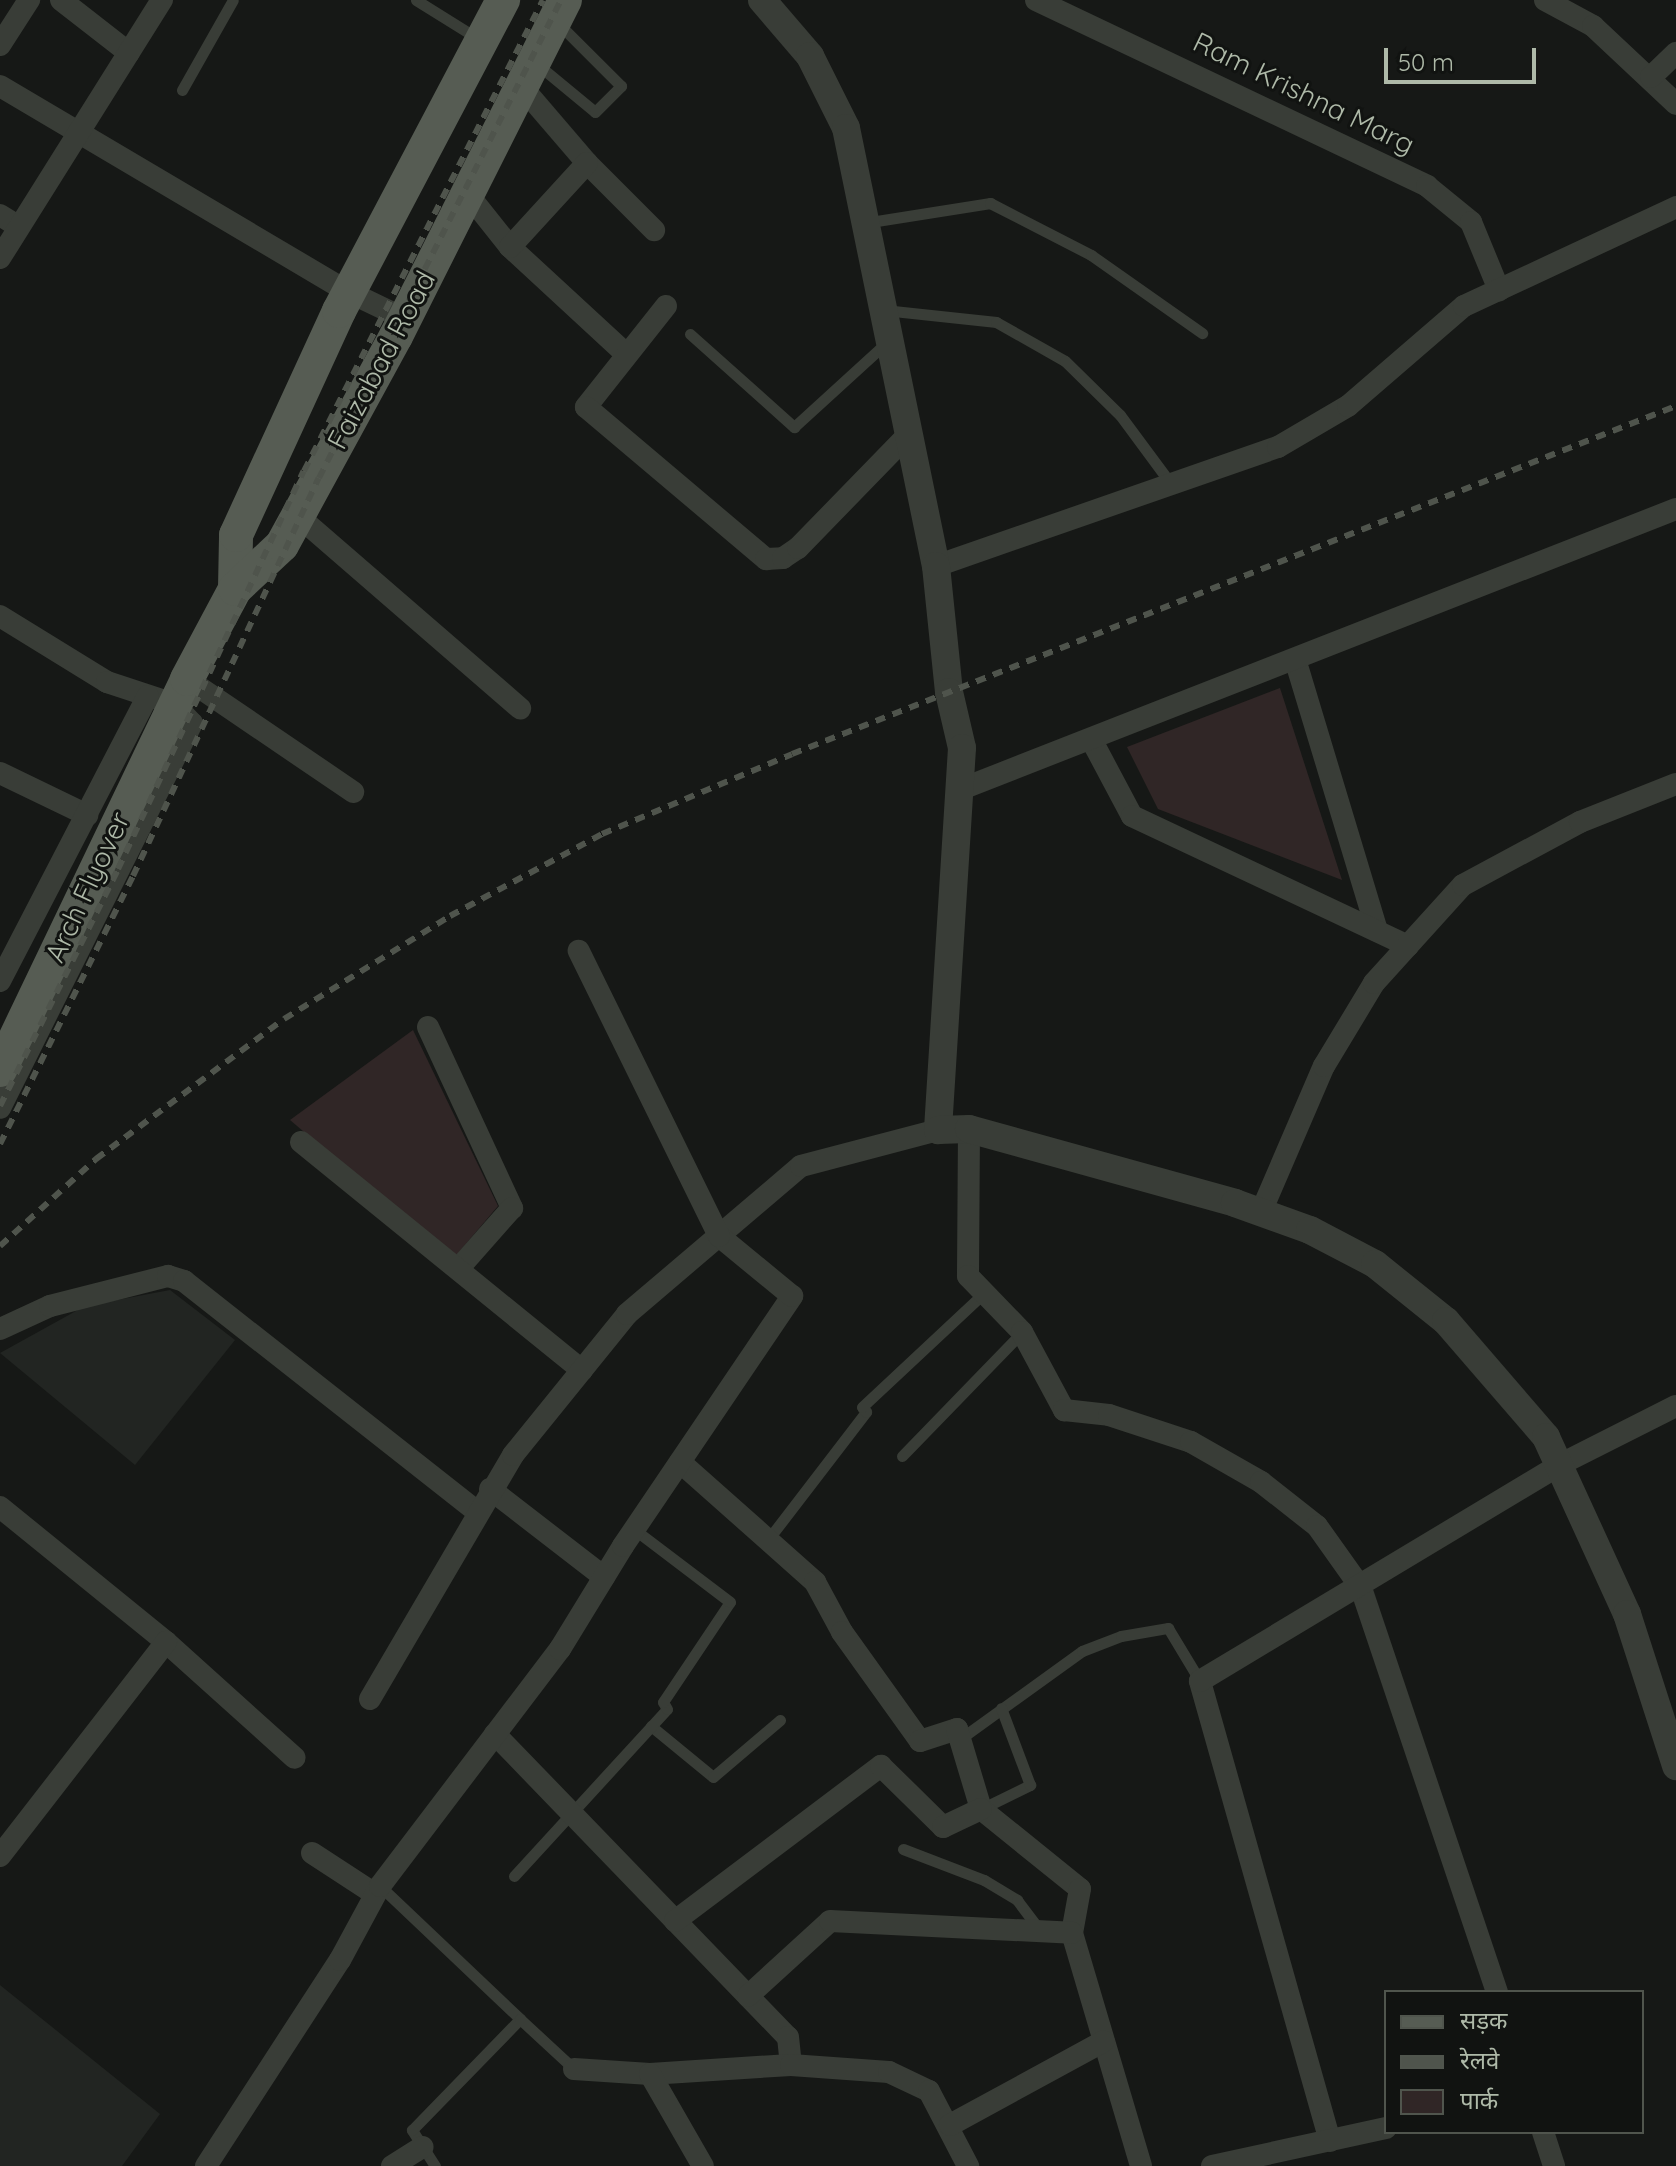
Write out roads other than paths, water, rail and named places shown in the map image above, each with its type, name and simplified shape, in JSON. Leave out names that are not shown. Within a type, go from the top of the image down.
[{"type":"main road","points":[[235,589],[236,535],[349,292],[503,0]]},
{"type":"main road","name":"Faizabad Road","points":[[167,703],[235,589],[282,545],[405,319],[559,10]]},
{"type":"main road","name":"Arch Flyover","points":[[0,1070],[167,703]]},
{"type":"street","points":[[0,45],[29,0]]},
{"type":"street","points":[[61,0],[129,53]]},
{"type":"street","points":[[0,258],[10,221],[77,133],[162,0]]},
{"type":"street","points":[[762,0],[810,56],[846,128],[880,310],[936,566],[949,692],[962,748],[938,1130]]},
{"type":"street","name":"Ram Krishna Marg","points":[[1036,0],[1427,186],[1471,222],[1499,290]]},
{"type":"street","points":[[1545,0],[1593,26],[1651,77],[1676,104]]},
{"type":"street","points":[[1651,77],[1676,53]]},
{"type":"street","points":[[527,74],[587,163],[654,230]]},
{"type":"street","points":[[0,86],[349,292],[405,319]]},
{"type":"street","points":[[510,247],[587,163]]},
{"type":"street","points":[[467,193],[510,247],[626,354]]},
{"type":"street","points":[[936,566],[1278,447],[1348,406],[1464,306],[1676,207]]},
{"type":"street","points":[[666,306],[586,407],[766,559],[783,558],[798,548],[907,436]]},
{"type":"street","points":[[959,790],[1676,509]]},
{"type":"street","points":[[298,516],[520,708]]},
{"type":"street","points":[[0,616],[107,682],[167,703],[353,792]]},
{"type":"street","points":[[1295,659],[1377,931]]},
{"type":"street","points":[[0,981],[87,815],[167,703]]},
{"type":"street","points":[[0,1108],[192,723],[167,703]]},
{"type":"street","points":[[1091,739],[1132,816],[1408,946]]},
{"type":"street","points":[[0,773],[87,815]]},
{"type":"street","points":[[1261,1212],[1324,1066],[1374,983],[1463,885],[1580,822],[1676,784]]},
{"type":"street","points":[[206,2166],[340,1960],[378,1890],[560,1649],[634,1529],[792,1296],[719,1236],[579,951]]},
{"type":"street","points":[[428,1027],[512,1208],[458,1269]]},
{"type":"street","points":[[969,1129],[968,1276],[1022,1332],[1064,1410],[1109,1415],[1191,1442],[1261,1482],[1317,1526],[1361,1588],[1496,1990]]},
{"type":"street","points":[[370,1699],[490,1489],[627,1314],[801,1166],[938,1130],[969,1129],[1261,1212],[1310,1230],[1375,1264],[1446,1321],[1546,1437],[1627,1614],[1670,1729],[1676,1766]]},
{"type":"street","points":[[301,1142],[582,1370]]},
{"type":"street","points":[[0,1329],[50,1306],[168,1276],[184,1281],[476,1511]]},
{"type":"street","points":[[1330,2141],[1200,1681],[1361,1588],[1559,1465],[1676,1406]]},
{"type":"street","points":[[680,1462],[770,1537],[815,1582],[842,1632],[920,1741],[957,1729],[981,1809],[1080,1889],[1072,1933],[1141,2166]]},
{"type":"street","points":[[490,1489],[604,1577]]},
{"type":"street","points":[[0,1507],[166,1642],[295,1758]]},
{"type":"street","points":[[0,1856],[166,1642]]},
{"type":"street","points":[[495,1734],[788,2037],[791,2065]]},
{"type":"street","points":[[675,1921],[881,1766],[943,1827],[981,1809]]},
{"type":"street","points":[[312,1853],[378,1890]]},
{"type":"street","points":[[748,1996],[830,1921],[1072,1933]]},
{"type":"street","points":[[950,2125],[1104,2041]]},
{"type":"street","points":[[574,2069],[650,2074],[791,2065],[889,2072],[929,2091],[950,2125],[968,2166]]},
{"type":"street","points":[[650,2074],[703,2166]]},
{"type":"street","points":[[1212,2166],[1384,2128]]},
{"type":"street","points":[[1544,2134],[1554,2166]]},
{"type":"street","points":[[392,2166],[429,2156]]},
{"type":"lane","points":[[182,90],[233,0]]},
{"type":"lane","points":[[416,0],[481,41]]},
{"type":"lane","points":[[527,74],[595,112],[621,86],[617,77],[559,10]]},
{"type":"lane","points":[[864,223],[990,203],[1091,255],[1202,333]]},
{"type":"lane","points":[[880,310],[996,322],[1065,361],[1120,415],[1171,484]]},
{"type":"lane","points":[[690,334],[794,427],[887,343]]},
{"type":"lane","points":[[770,1537],[866,1412],[862,1407],[984,1293]]},
{"type":"lane","points":[[902,1456],[1022,1332]]},
{"type":"lane","points":[[514,1876],[651,1726],[730,1602],[634,1529]]},
{"type":"lane","points":[[960,1739],[1082,1651],[1121,1636],[1168,1628],[1200,1681]]},
{"type":"lane","points":[[981,1809],[1030,1785],[1001,1708]]},
{"type":"lane","points":[[651,1726],[713,1777],[780,1720]]},
{"type":"lane","points":[[903,1849],[971,1874],[1017,1900],[1040,1932]]},
{"type":"lane","points":[[378,1890],[574,2069]]},
{"type":"lane","points":[[429,2156],[412,2130],[520,2019]]},
{"type":"railway","points":[[0,1106],[118,869],[304,471],[543,0]]},
{"type":"railway","points":[[0,1144],[133,876],[319,478],[561,0]]},
{"type":"railway","points":[[0,1246],[96,1159],[284,1019],[450,916],[602,834],[792,754],[1676,406]]}]
